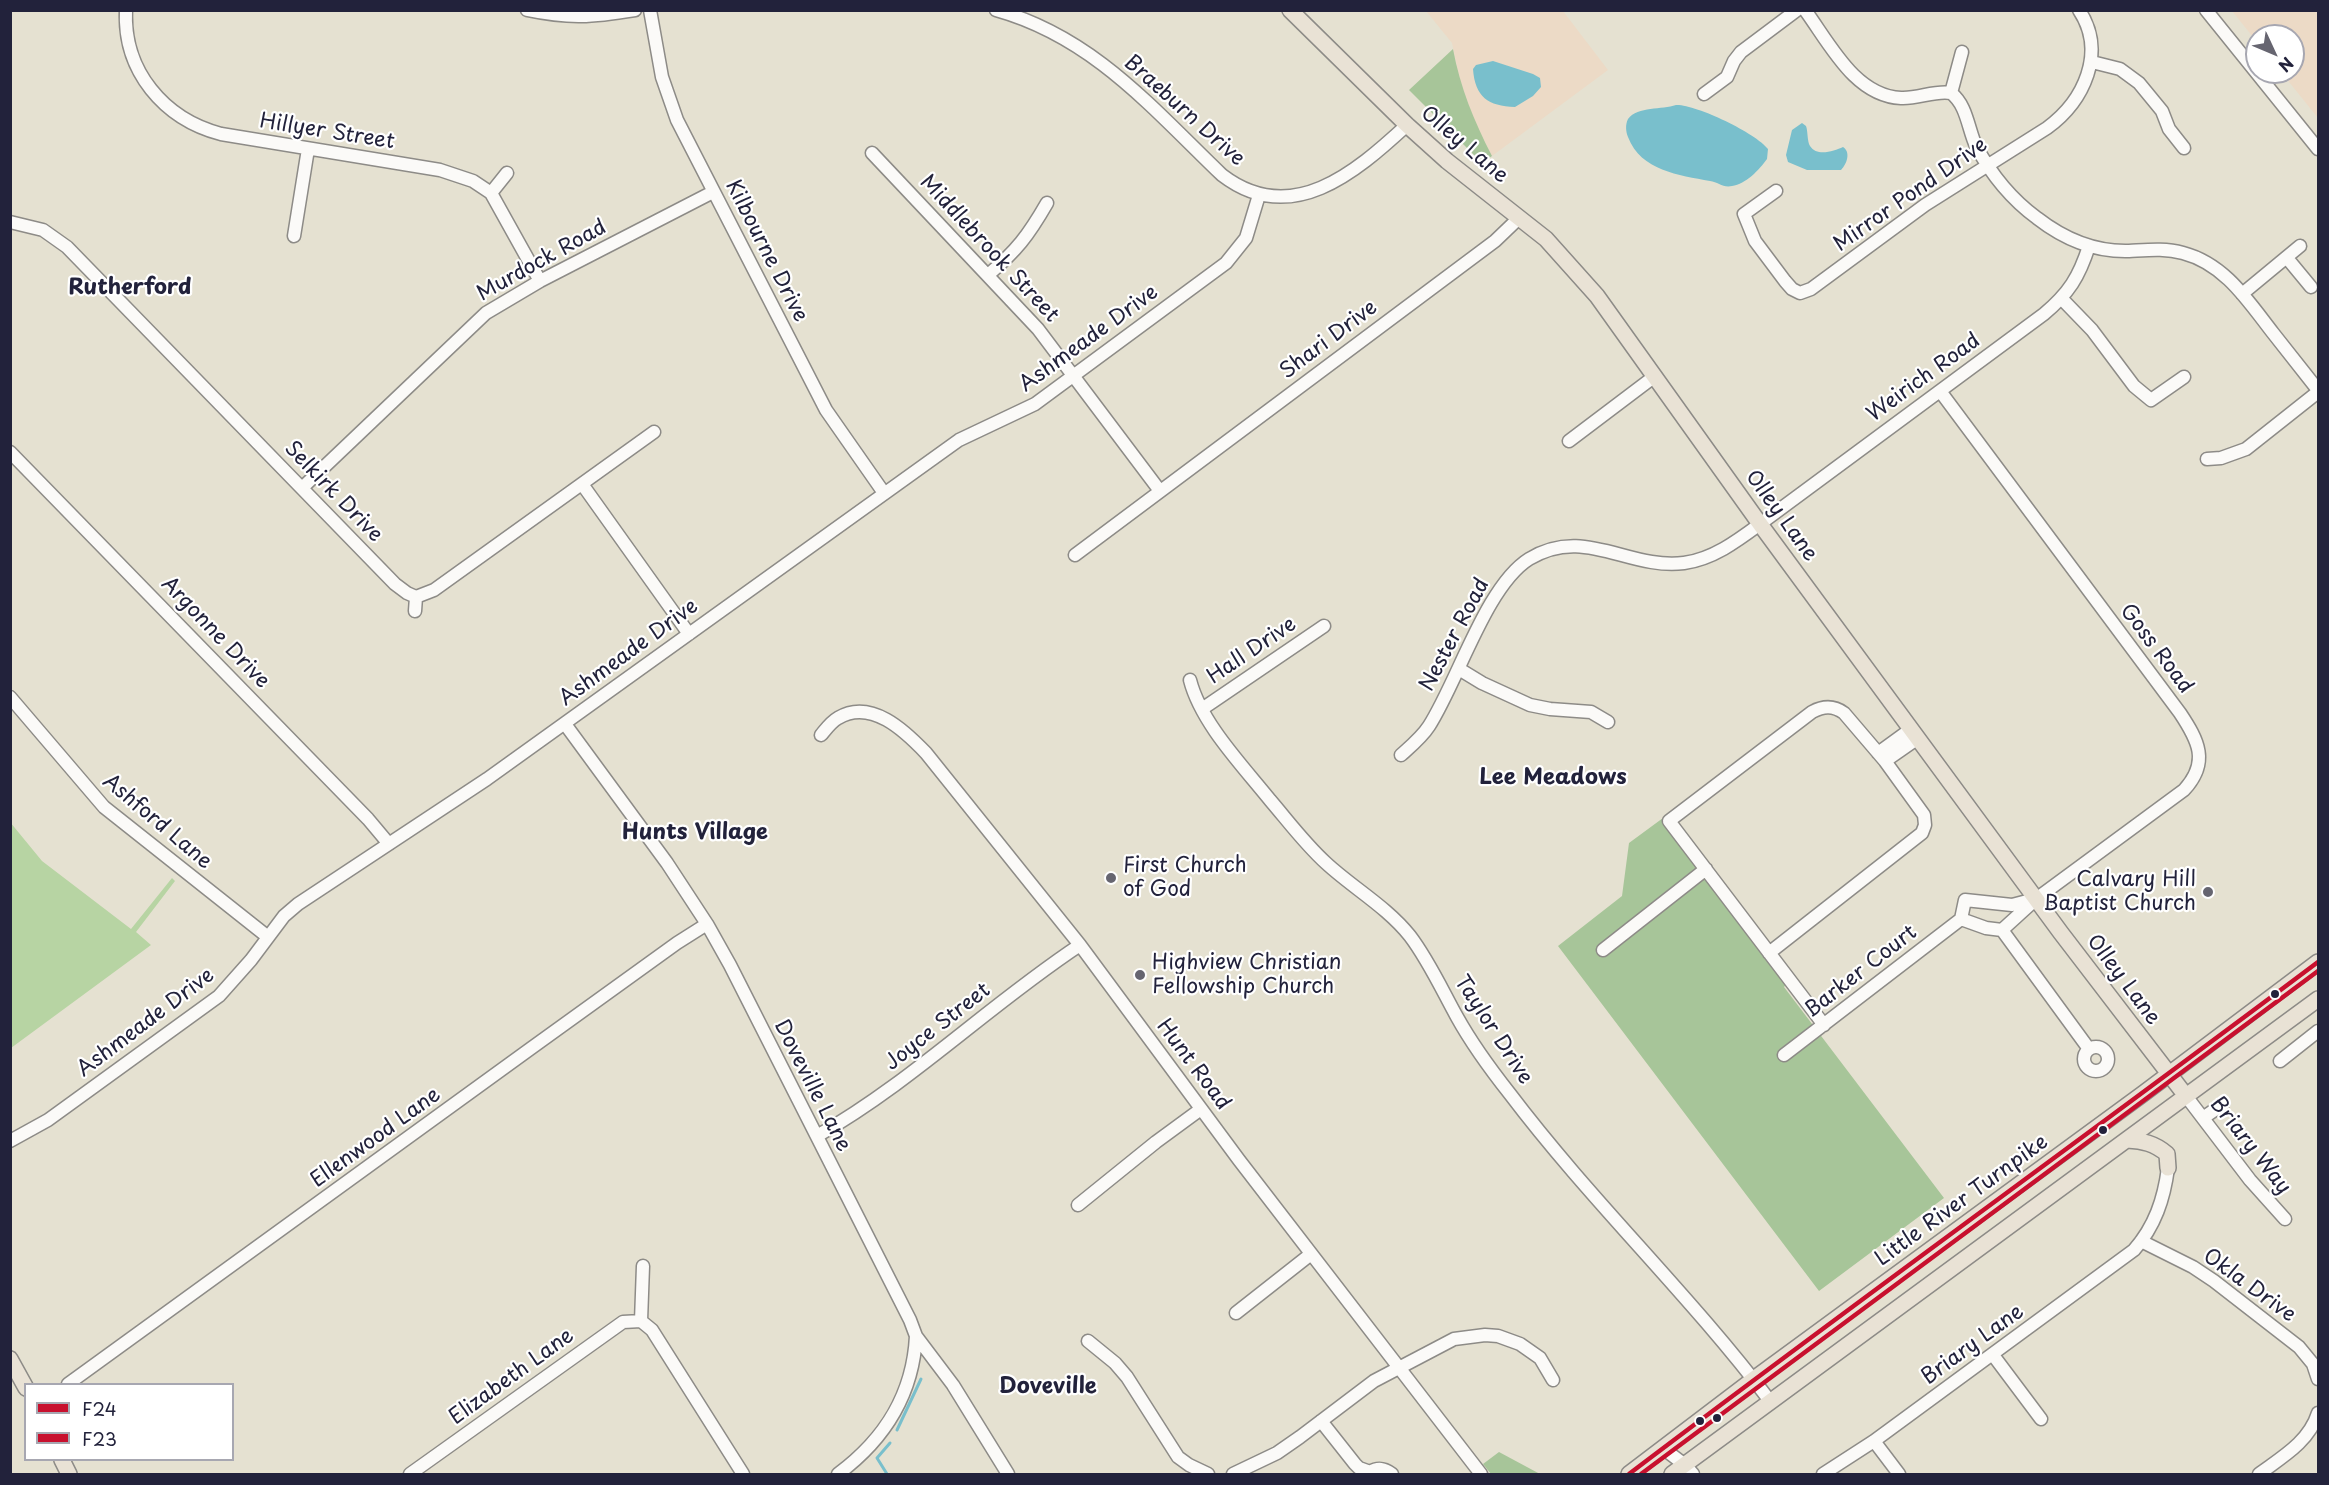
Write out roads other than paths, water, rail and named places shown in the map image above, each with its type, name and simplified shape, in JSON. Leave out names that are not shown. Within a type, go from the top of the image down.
[{"type":"main road","name":"Olley Lane","points":[[1290,10],[1407,125],[1471,182],[1546,239],[1572,265],[1597,296],[1760,524],[2036,899],[2186,1096]]},
{"type":"main road","name":"Little River Turnpike","points":[[1629,1474],[2319,962]]},
{"type":"main road","points":[[1671,1474],[1689,1470],[1770,1401],[2319,999]]},
{"type":"main road","points":[[2127,1140],[2157,1145],[2167,1154],[2168,1168]]},
{"type":"main road","points":[[10,1359],[24,1384]]},
{"type":"street","name":"Hillyer Street","points":[[126,10],[127,35],[136,66],[153,94],[177,116],[199,128],[221,134],[456,174],[473,181],[491,193]]},
{"type":"street","points":[[527,10],[575,18],[591,18],[635,10]]},
{"type":"street","name":"Kilbourne Drive","points":[[650,10],[662,77],[676,120],[826,410],[884,493]]},
{"type":"street","name":"Braeburn Drive","points":[[996,10],[1053,32],[1092,55],[1119,77],[1222,175],[1259,195],[1298,196],[1326,187],[1372,155],[1407,125]]},
{"type":"street","points":[[1704,94],[1727,77],[1741,52],[1797,10]]},
{"type":"street","points":[[1805,10],[1854,76],[1872,90],[1901,98],[1951,93],[1960,103],[1976,145],[2000,182],[2026,210],[2054,230],[2089,246],[2108,250],[2160,249],[2185,253],[2209,264],[2223,274],[2242,294],[2319,391],[2246,449],[2221,458],[2207,459]]},
{"type":"street","name":"Mirror Pond Drive","points":[[1776,191],[1744,214],[1755,241],[1785,281],[1792,289],[1800,293],[1812,289],[1924,205],[2047,128],[2064,114],[2081,90],[2092,62],[2088,31],[2079,10]]},
{"type":"street","points":[[2206,10],[2319,149]]},
{"type":"street","points":[[1951,93],[1962,52]]},
{"type":"street","points":[[2092,62],[2120,69],[2139,83],[2162,111],[2169,129],[2184,148]]},
{"type":"street","points":[[294,236],[308,149]]},
{"type":"street","name":"Middlebrook Street","points":[[872,153],[1038,328],[1160,491]]},
{"type":"street","points":[[507,173],[491,193],[540,281]]},
{"type":"street","name":"Murdock Road","points":[[302,488],[472,324],[502,302],[713,192]]},
{"type":"street","name":"Ashmeade Drive","points":[[10,1141],[48,1120],[219,996],[298,904],[566,724],[959,440],[1035,404],[1232,258],[1246,238],[1259,195]]},
{"type":"street","points":[[988,275],[1030,234],[1047,203]]},
{"type":"street","name":"Shari Drive","points":[[1075,555],[1495,242],[1519,218]]},
{"type":"street","name":"Selkirk Drive","points":[[10,222],[43,230],[67,247],[395,584],[416,597]]},
{"type":"street","name":"Weirich Road","points":[[1760,524],[2062,299],[2081,270],[2089,246]]},
{"type":"street","points":[[2242,294],[2300,246]]},
{"type":"street","points":[[2287,258],[2311,287]]},
{"type":"street","points":[[2062,299],[2087,324],[2134,386],[2151,400],[2184,377]]},
{"type":"street","points":[[1569,441],[1655,376]]},
{"type":"street","name":"Goss Road","points":[[1940,391],[2173,703],[2195,735],[2198,744],[2198,765],[2184,790],[2036,899]]},
{"type":"street","points":[[415,611],[416,597],[434,590],[654,432]]},
{"type":"street","name":"Argonne Drive","points":[[10,452],[368,819],[388,844]]},
{"type":"street","points":[[582,484],[689,634]]},
{"type":"street","name":"Nester Road","points":[[1401,755],[1430,726],[1502,586],[1518,568],[1537,555],[1560,547],[1582,546],[1601,548],[1647,562],[1683,563],[1714,554],[1760,524]]},
{"type":"street","name":"Hall Drive","points":[[1202,709],[1324,626]]},
{"type":"street","points":[[1459,669],[1482,683],[1530,705],[1591,712],[1608,722]]},
{"type":"street","name":"Taylor Drive","points":[[1190,680],[1193,692],[1202,709],[1244,768],[1325,862],[1390,915],[1410,937],[1429,964],[1458,1019],[1510,1095],[1555,1150],[1690,1302],[1770,1401]]},
{"type":"street","name":"Ashford Lane","points":[[10,697],[104,807],[268,937]]},
{"type":"street","points":[[1769,953],[1922,833],[1925,825],[1924,815],[1881,757],[1844,713],[1838,709],[1822,706],[1812,712],[1669,821],[1706,869],[1769,953],[1824,1025]]},
{"type":"street","name":"Hunt Road","points":[[821,735],[836,719],[856,713],[882,718],[899,726],[926,753],[1080,945],[1398,1369],[1481,1474]]},
{"type":"street","name":"Doveville Lane","points":[[566,724],[667,863],[707,924],[817,1136],[916,1336],[952,1385],[1008,1474]]},
{"type":"street","points":[[1881,757],[1915,733]]},
{"type":"street","points":[[1602,950],[1706,869]]},
{"type":"street","points":[[2002,930],[2036,899]]},
{"type":"street","name":"Barker Court","points":[[1785,1055],[1961,919],[1965,900],[2012,905],[2036,899]]},
{"type":"street","points":[[1961,919],[1986,928],[2002,930],[2089,1049]]},
{"type":"street","name":"Ellenwood Lane","points":[[69,1383],[677,943],[707,924]]},
{"type":"street","name":"Joyce Street","points":[[817,1136],[856,1113],[916,1071],[1048,966],[1080,945]]},
{"type":"street","points":[[2280,1060],[2319,1031]]},
{"type":"street","name":"Briary Way","points":[[2186,1096],[2262,1195],[2285,1219]]},
{"type":"street","points":[[2203,1118],[2223,1104]]},
{"type":"street","points":[[1078,1205],[1156,1142],[1202,1109]]},
{"type":"street","name":"Briary Lane","points":[[1822,1474],[1874,1441],[2118,1264],[2142,1241],[2156,1217],[2168,1168]]},
{"type":"street","name":"Okla Drive","points":[[2142,1241],[2193,1267],[2214,1281],[2299,1347],[2313,1364],[2319,1379]]},
{"type":"street","points":[[1236,1313],[1311,1254]]},
{"type":"street","points":[[643,1266],[641,1321],[652,1330],[743,1474]]},
{"type":"street","name":"Elizabeth Lane","points":[[410,1474],[623,1322],[641,1321]]},
{"type":"street","points":[[1233,1474],[1277,1453],[1374,1381],[1454,1340],[1485,1335],[1508,1339],[1529,1349],[1540,1358],[1553,1380]]},
{"type":"street","points":[[838,1474],[869,1449],[890,1422],[909,1374],[916,1336]]},
{"type":"street","points":[[1088,1341],[1115,1363],[1127,1377],[1178,1456],[1189,1465],[1208,1474]]},
{"type":"street","points":[[1993,1355],[2041,1419]]},
{"type":"street","points":[[2259,1474],[2299,1444],[2312,1428],[2319,1413]]},
{"type":"street","points":[[1322,1421],[1359,1468],[1369,1473],[1376,1468],[1383,1468],[1392,1474]]},
{"type":"street","points":[[1874,1441],[1899,1474]]},
{"type":"street","points":[[1664,1449],[1689,1470]]},
{"type":"street","points":[[1664,1449],[1671,1474]]},
{"type":"water","points":[[1493,61],[1533,74],[1540,78],[1541,87],[1533,96],[1515,107],[1490,102],[1480,93],[1474,79],[1473,69],[1476,65]]},
{"type":"water","points":[[1676,105],[1710,114],[1751,135],[1768,149],[1767,159],[1747,179],[1737,185],[1729,186],[1662,170],[1651,164],[1634,148],[1628,137],[1626,124],[1628,119],[1644,110]]},
{"type":"water","points":[[1802,123],[1806,126],[1809,144],[1813,149],[1821,152],[1843,147],[1845,149],[1847,158],[1841,170],[1807,170],[1788,162],[1786,155],[1792,130]]},
{"type":"waterway","points":[[897,1430],[921,1379]]},
{"type":"waterway","points":[[887,1474],[877,1458],[890,1443]]},
{"type":"place","name":"First Church of God","points":[[1111,878]]},
{"type":"place","name":"Calvary Hill Baptist Church","points":[[2208,892]]},
{"type":"place","name":"Highview Christian Fellowship Church","points":[[1140,975]]},
{"type":"district","name":"Rutherford","points":[[130,288]]},
{"type":"district","name":"Lee Meadows","points":[[1553,778]]},
{"type":"district","name":"Hunts Village","points":[[695,833]]},
{"type":"district","name":"Doveville","points":[[1048,1387]]}]
